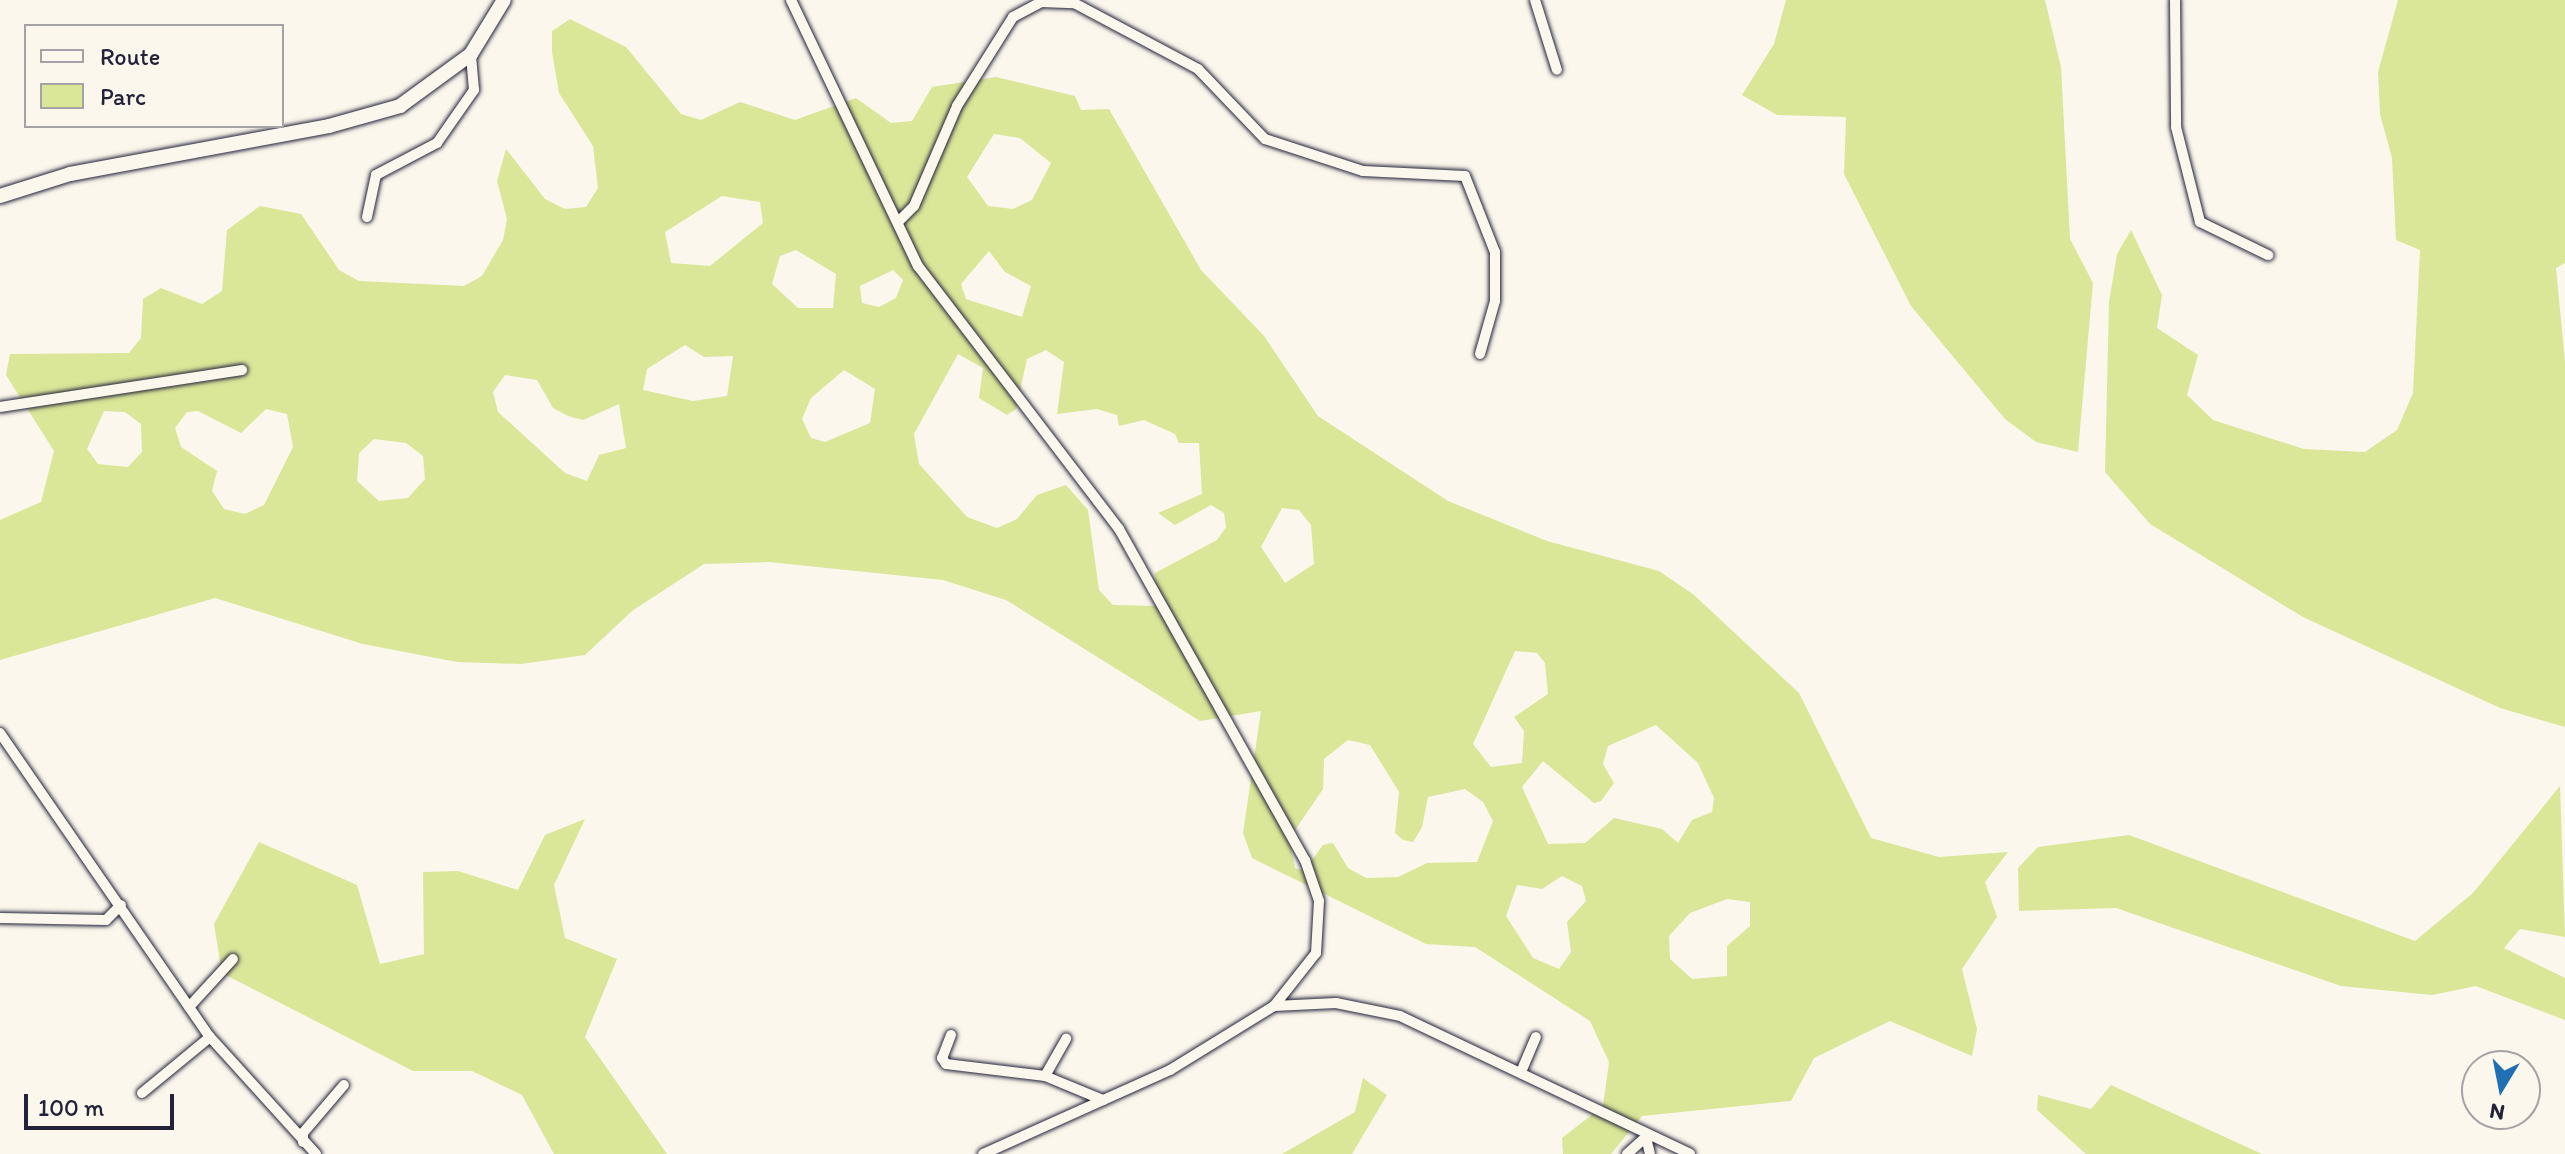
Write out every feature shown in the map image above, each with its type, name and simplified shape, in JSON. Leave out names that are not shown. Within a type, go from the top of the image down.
[{"type":"main road","points":[[0,196],[70,174],[369,117],[426,91],[471,54],[504,0]]},
{"type":"street","points":[[791,0],[923,275],[1119,529],[1305,860],[1319,901],[1320,941],[1274,1006],[1170,1070],[983,1154]]},
{"type":"street","points":[[1535,0],[1557,70]]},
{"type":"street","points":[[2175,0],[2176,127],[2200,222],[2268,255]]},
{"type":"street","points":[[898,222],[914,206],[957,106],[1013,17],[1041,2],[1074,3],[1198,69],[1265,139],[1363,171],[1465,176],[1495,252],[1495,301],[1480,354]]},
{"type":"street","points":[[367,217],[376,175],[437,143],[452,125],[477,81],[471,54]]},
{"type":"street","points":[[0,407],[242,370]]},
{"type":"street","points":[[0,733],[210,1037],[316,1154]]},
{"type":"street","points":[[0,918],[106,920],[121,905]]},
{"type":"street","points":[[189,1007],[233,959]]},
{"type":"street","points":[[1274,1006],[1336,1003],[1389,1013],[1521,1072],[1646,1137],[1690,1154]]},
{"type":"street","points":[[951,1035],[942,1058],[946,1064],[1045,1076],[1103,1100]]},
{"type":"street","points":[[142,1093],[210,1037]]},
{"type":"street","points":[[1521,1072],[1536,1037]]},
{"type":"street","points":[[1045,1076],[1066,1039]]},
{"type":"street","points":[[303,1142],[303,1133],[344,1085]]},
{"type":"street","points":[[1627,1154],[1646,1137]]},
{"type":"street","points":[[1646,1137],[1650,1154]]},
{"type":"green space","points":[[1786,0],[2045,0],[2061,67],[2070,239],[2093,283],[2078,452],[2036,442],[2005,419],[1911,306],[1844,174],[1846,117],[1777,115],[1742,95],[1774,44]]},
{"type":"green space","points":[[2398,0],[2565,0],[2565,263],[2556,268],[2565,362],[2565,727],[2500,708],[2303,617],[2150,524],[2105,472],[2109,302],[2117,254],[2131,230],[2162,295],[2157,328],[2198,355],[2187,395],[2213,420],[2304,449],[2365,452],[2397,430],[2413,393],[2420,250],[2396,240],[2392,158],[2380,114],[2378,72]]},
{"type":"green space","points":[[570,19],[626,47],[681,114],[701,120],[740,102],[795,120],[856,98],[891,123],[912,121],[932,87],[996,77],[1075,96],[1081,110],[1109,109],[1201,270],[1264,336],[1318,416],[1448,501],[1547,541],[1659,571],[1694,595],[1799,693],[1871,838],[1939,857],[2008,852],[1985,882],[1997,917],[1962,969],[1977,1029],[1972,1056],[1890,1021],[1814,1058],[1791,1101],[1642,1116],[1611,1154],[1563,1154],[1562,1138],[1603,1106],[1609,1062],[1590,1021],[1475,947],[1426,944],[1252,858],[1243,833],[1261,711],[1200,721],[1006,600],[943,580],[769,562],[704,564],[632,611],[585,655],[521,664],[457,662],[363,644],[215,598],[0,660],[0,520],[41,502],[54,451],[6,375],[10,354],[129,353],[141,338],[143,299],[161,288],[202,304],[222,291],[227,230],[260,206],[301,214],[339,270],[359,281],[464,286],[482,276],[503,240],[507,219],[497,181],[506,149],[545,199],[565,209],[586,207],[598,188],[593,146],[559,93],[552,31]],"holes":[[[994,134],[1020,138],[1051,163],[1032,200],[1013,209],[988,206],[967,177]],[[722,196],[760,202],[763,223],[710,266],[671,263],[665,232]],[[796,250],[836,274],[833,308],[798,308],[772,284],[780,256]],[[989,251],[1005,272],[1031,286],[1022,317],[966,299],[961,284]],[[893,270],[903,280],[896,298],[879,307],[862,303],[860,286]],[[685,345],[704,357],[733,356],[727,396],[693,401],[643,390],[647,369]],[[1046,350],[1064,362],[1057,414],[1097,409],[1117,415],[1119,426],[1144,420],[1175,434],[1179,443],[1199,443],[1202,494],[1158,513],[1175,525],[1211,505],[1224,513],[1226,527],[1217,540],[1155,573],[1157,606],[1113,605],[1099,590],[1088,510],[1066,485],[1037,495],[1017,519],[997,528],[967,517],[919,464],[914,434],[958,354],[983,368],[979,398],[1007,415],[1016,409],[1027,359]],[[844,370],[875,389],[870,423],[825,442],[811,438],[802,419],[811,398]],[[505,375],[537,380],[553,408],[583,420],[619,404],[626,448],[599,455],[587,481],[565,473],[498,412],[493,392]],[[266,409],[287,414],[293,447],[264,505],[245,514],[224,509],[212,491],[217,471],[181,447],[175,428],[187,412],[198,411],[241,433]],[[104,411],[125,412],[141,424],[142,452],[128,467],[98,464],[87,449]],[[374,439],[406,443],[423,456],[425,479],[408,498],[379,501],[357,481],[359,453]],[[1282,508],[1299,510],[1311,525],[1314,564],[1285,583],[1261,547]],[[1515,651],[1537,653],[1545,663],[1548,694],[1514,717],[1524,731],[1522,763],[1491,767],[1473,744]],[[1656,725],[1698,763],[1714,798],[1712,812],[1692,820],[1678,843],[1662,829],[1614,818],[1585,843],[1548,844],[1522,787],[1543,761],[1594,803],[1601,801],[1614,783],[1603,764],[1608,746]],[[1348,740],[1370,745],[1399,792],[1395,833],[1403,840],[1413,842],[1422,827],[1428,797],[1465,789],[1483,802],[1493,821],[1477,862],[1427,863],[1398,877],[1366,878],[1348,868],[1333,843],[1323,845],[1304,871],[1295,868],[1289,839],[1323,789],[1324,759]],[[1562,876],[1582,886],[1586,901],[1567,922],[1571,952],[1559,969],[1533,958],[1506,916],[1517,885],[1542,889]],[[1727,899],[1750,902],[1750,926],[1727,946],[1727,976],[1692,979],[1670,959],[1669,936],[1690,913]]]},
{"type":"green space","points":[[2560,786],[2565,937],[2520,929],[2504,948],[2565,978],[2565,1020],[2476,986],[2432,995],[2341,986],[2116,908],[2019,911],[2018,868],[2038,847],[2129,835],[2415,941],[2473,893]]},
{"type":"green space","points":[[585,819],[554,885],[565,938],[617,959],[585,1037],[667,1154],[554,1154],[522,1095],[472,1071],[413,1071],[222,973],[214,924],[259,842],[357,885],[380,964],[424,954],[423,872],[458,871],[518,890],[545,835]]},
{"type":"green space","points":[[1363,1078],[1387,1095],[1352,1154],[1282,1154],[1355,1112]]},
{"type":"green space","points":[[2111,1085],[2262,1154],[2086,1154],[2037,1110],[2038,1095],[2091,1109]]}]
